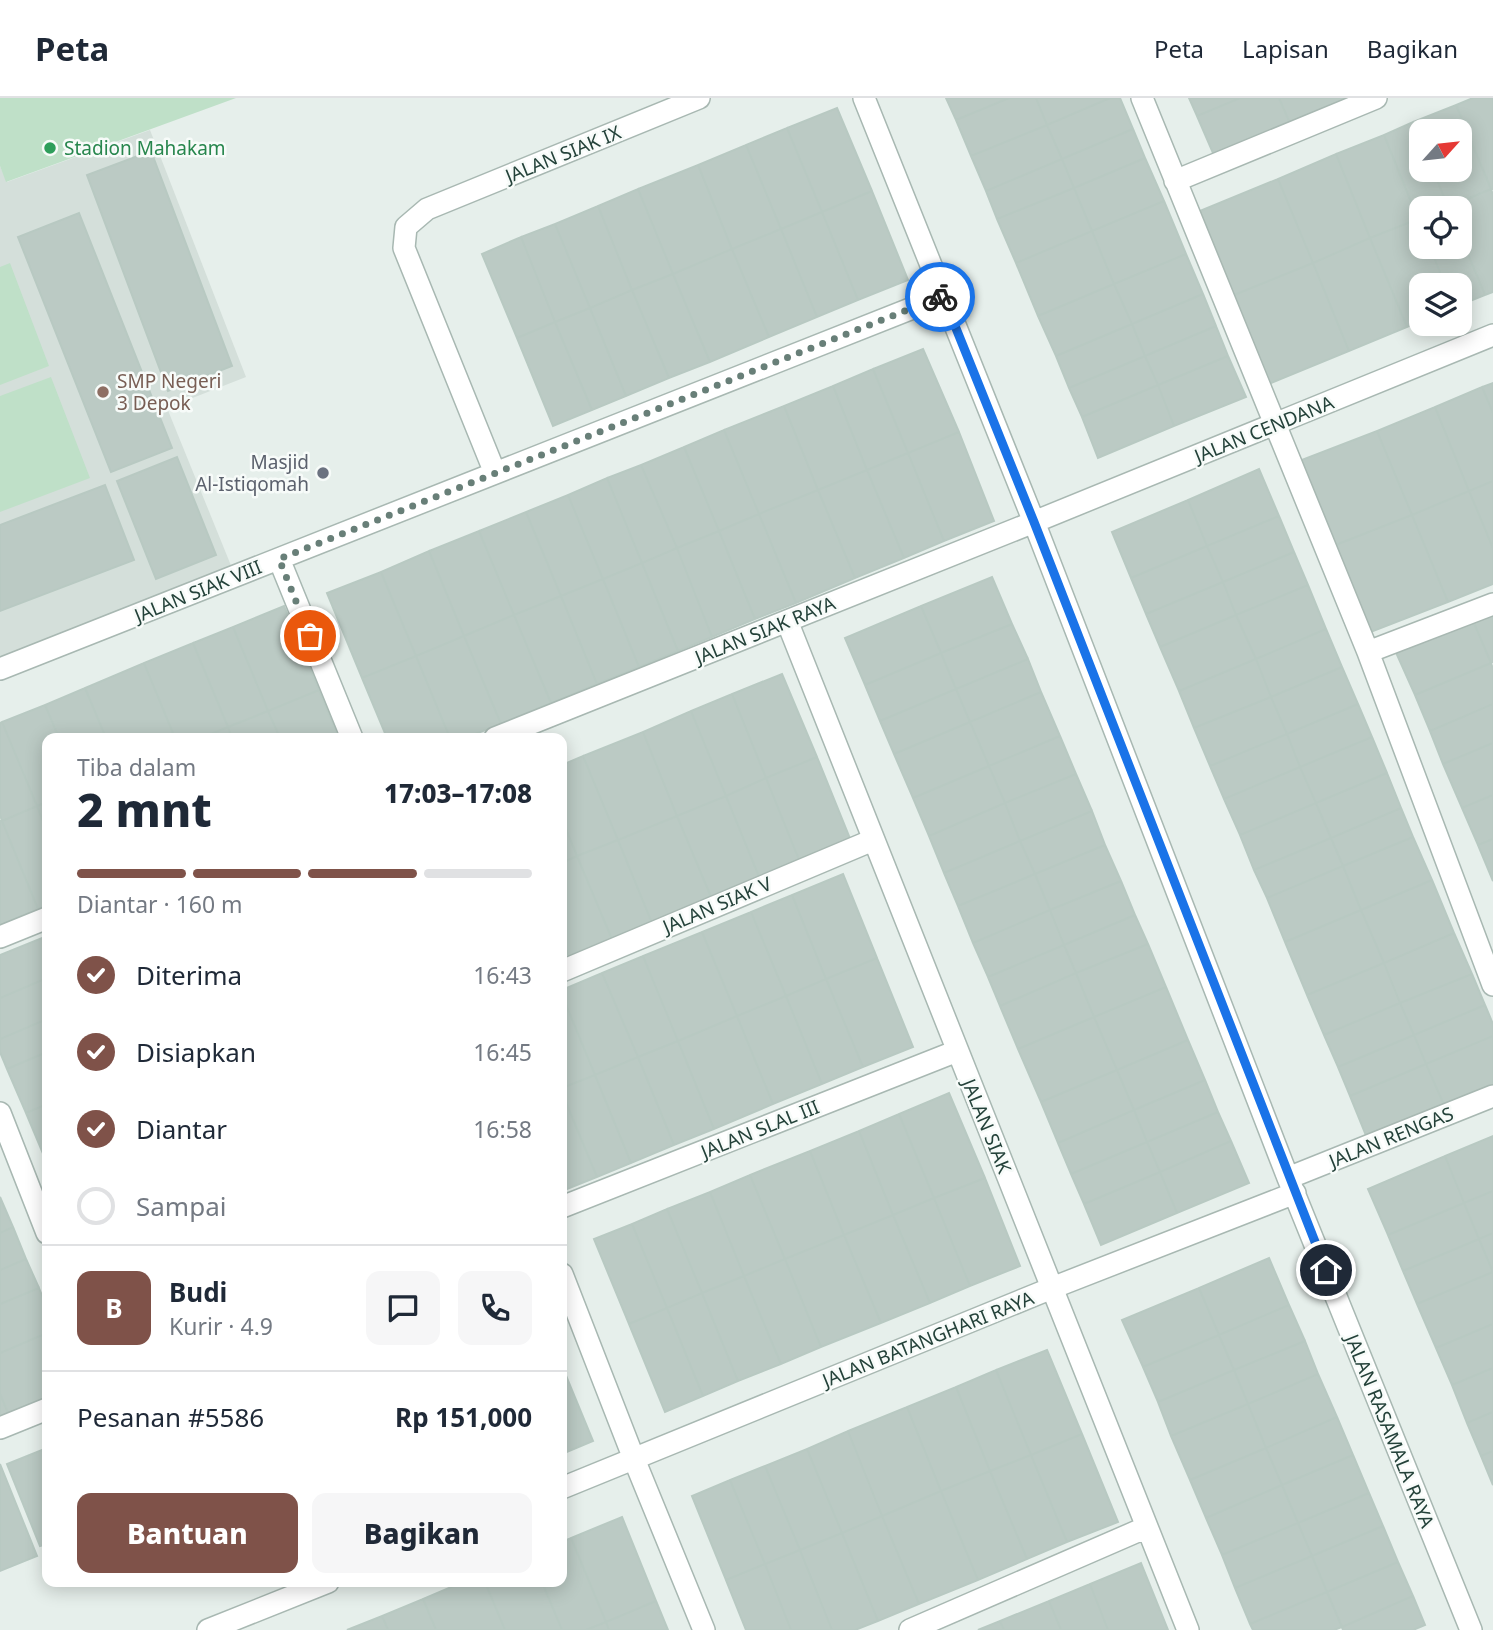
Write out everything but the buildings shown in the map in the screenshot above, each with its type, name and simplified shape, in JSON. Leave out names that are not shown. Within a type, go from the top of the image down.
[{"type":"street","name":"JALAN SIAK IX","points":[[495,473],[404,248],[406,227],[427,209],[699,98]]},
{"type":"street","name":"JALAN RASAMALA RAYA","points":[[864,98],[1034,522],[1291,1185],[1471,1630]]},
{"type":"street","points":[[1142,98],[1368,652],[1493,985]]},
{"type":"street","points":[[1175,181],[1376,98]]},
{"type":"street","name":"JALAN SIAK VIII","points":[[0,669],[943,296]]},
{"type":"street","name":"JALAN CENDANA","points":[[1034,522],[1493,335]]},
{"type":"street","name":"JALAN SIAK RAYA","points":[[507,733],[1034,522]]},
{"type":"street","points":[[279,559],[350,733]]},
{"type":"street","points":[[1368,652],[1493,604]]},
{"type":"street","name":"JALAN SIAK","points":[[787,621],[1188,1630]]},
{"type":"street","name":"JALAN SIAK V","points":[[567,969],[873,840]]},
{"type":"street","points":[[0,937],[42,920]]},
{"type":"street","name":"JALAN SLAL III","points":[[567,1205],[957,1051]]},
{"type":"street","name":"JALAN RENGAS","points":[[1291,1185],[1493,1096]]},
{"type":"street","points":[[0,1113],[42,1220]]},
{"type":"street","name":"JALAN BATANGHARI RAYA","points":[[567,1486],[1052,1288],[1291,1185]]},
{"type":"street","points":[[567,1287],[704,1630]]},
{"type":"street","points":[[0,1428],[42,1411]]},
{"type":"street","points":[[910,1630],[1147,1527]]},
{"type":"street","points":[[208,1630],[316,1587]]},
{"type":"shaded area","name":"SMP Negeri 3 Depok","points":[[150,130],[246,377],[167,408],[232,568],[0,662],[0,166],[7,182]]},
{"type":"green space","name":"Stadion Mahakam","points":[[0,98],[236,98],[6,182],[0,166]]},
{"type":"green space","points":[[10,263],[49,366],[0,385],[0,267]]},
{"type":"green space","points":[[51,377],[90,478],[0,512],[0,396]]},
{"type":"way so far","points":[[310,636],[279,559],[940,297]]},
{"type":"place","name":"Stadion Mahakam","points":[[50,148]]},
{"type":"place","name":"SMP Negeri 3 Depok","points":[[103,392]]},
{"type":"place","name":"Masjid Al-Istiqomah","points":[[323,473]]},
{"type":"route","points":[[940,297],[943,296],[1034,522],[1326,1270]]}]
